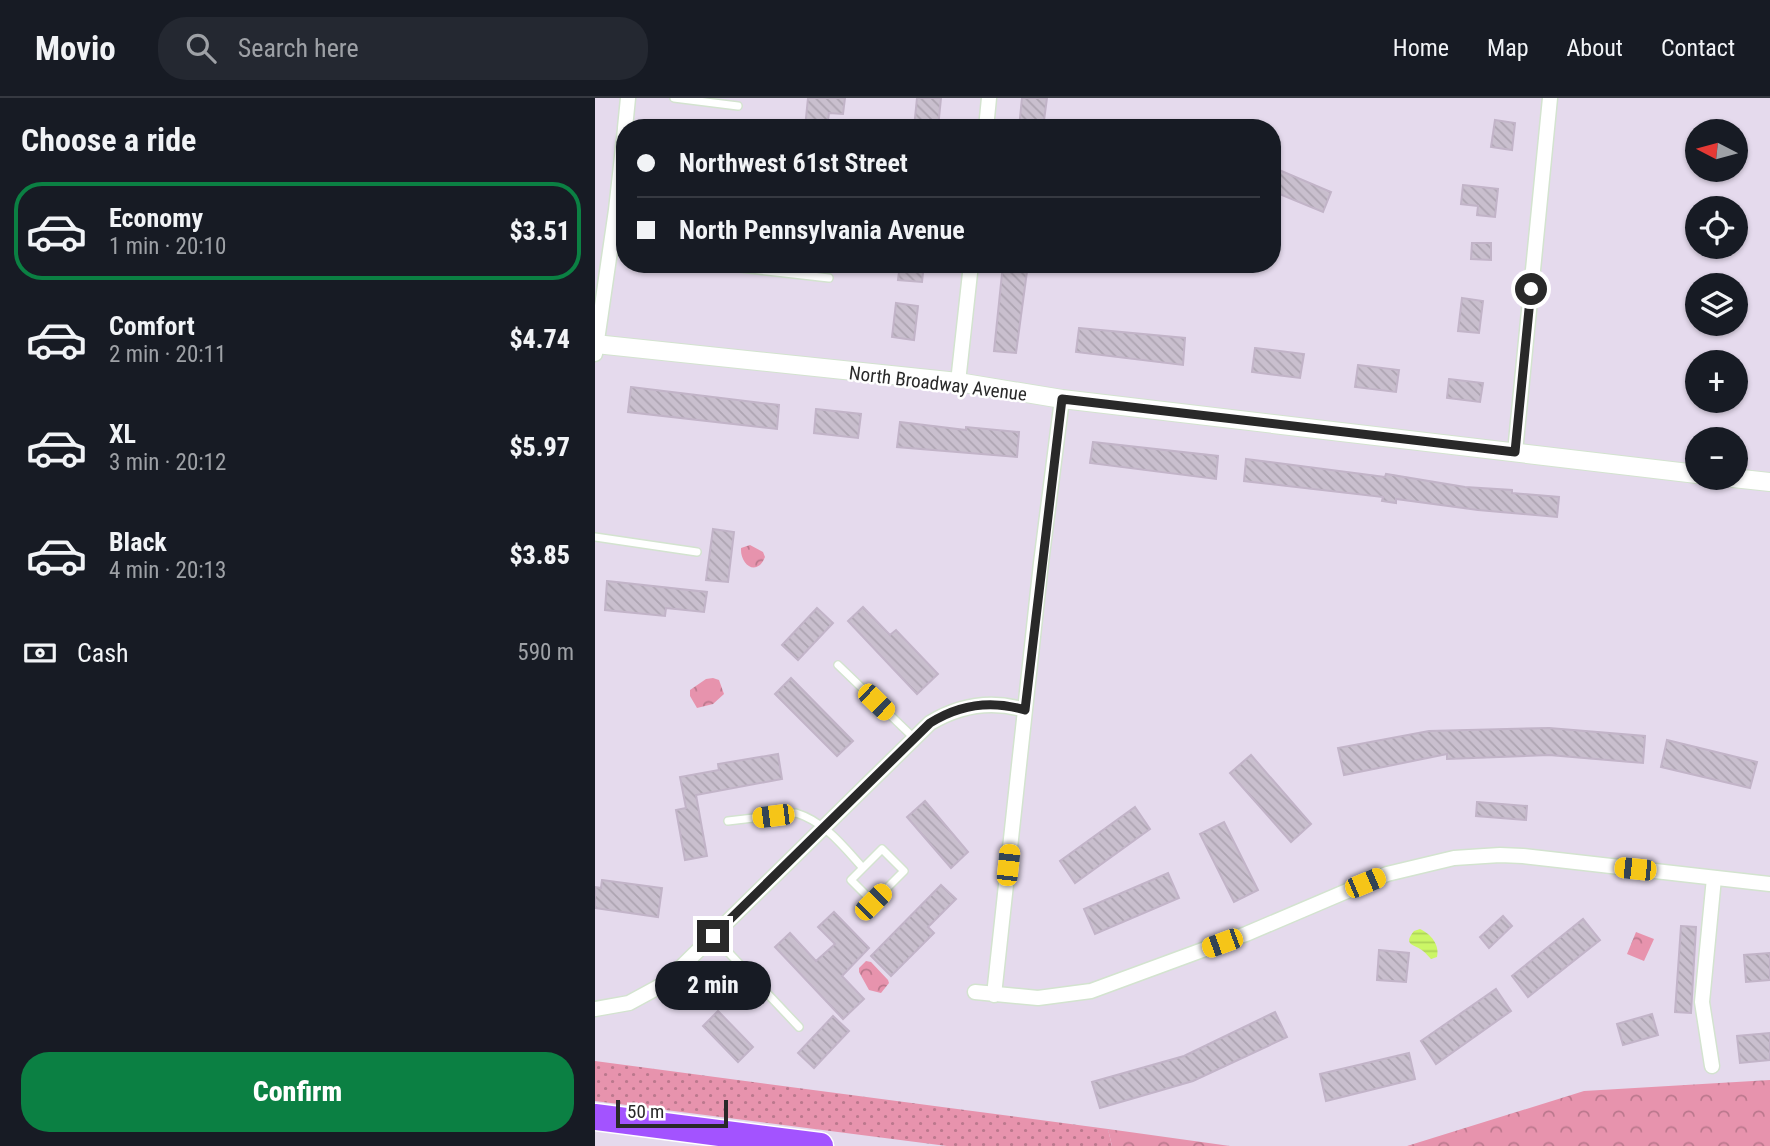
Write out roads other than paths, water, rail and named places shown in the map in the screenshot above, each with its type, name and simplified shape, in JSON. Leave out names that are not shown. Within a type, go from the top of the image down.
[{"type":"highway","points":[[595,1117],[820,1146]]},
{"type":"street","points":[[626,119],[628,98]]},
{"type":"street","points":[[987,119],[989,98]]},
{"type":"street","points":[[1515,452],[1550,98]]},
{"type":"street","points":[[595,348],[616,232]]},
{"type":"street","points":[[958,382],[970,273]]},
{"type":"street","name":"North Broadway Avenue","points":[[595,348],[958,382],[1062,399],[1685,473]]},
{"type":"street","points":[[994,995],[1062,399]]},
{"type":"street","points":[[1748,480],[1770,482]]},
{"type":"street","points":[[595,1009],[629,1003],[664,984],[930,723],[960,708],[993,704],[1025,710]]},
{"type":"street","points":[[975,992],[1038,998],[1065,996],[1116,984],[1246,934],[1387,874],[1454,858],[1523,856],[1770,884]]},
{"type":"street","points":[[1712,1066],[1702,1002],[1714,878]]},
{"type":"lane","points":[[674,98],[738,106]]},
{"type":"lane","points":[[785,273],[829,278]]},
{"type":"lane","points":[[595,537],[697,552]]},
{"type":"lane","points":[[838,665],[914,738]]},
{"type":"lane","points":[[728,821],[796,813],[824,827],[863,868]]},
{"type":"lane","points":[[882,849],[904,871],[873,902],[851,880],[863,868],[882,849]]},
{"type":"lane","points":[[713,936],[799,1027]]}]
